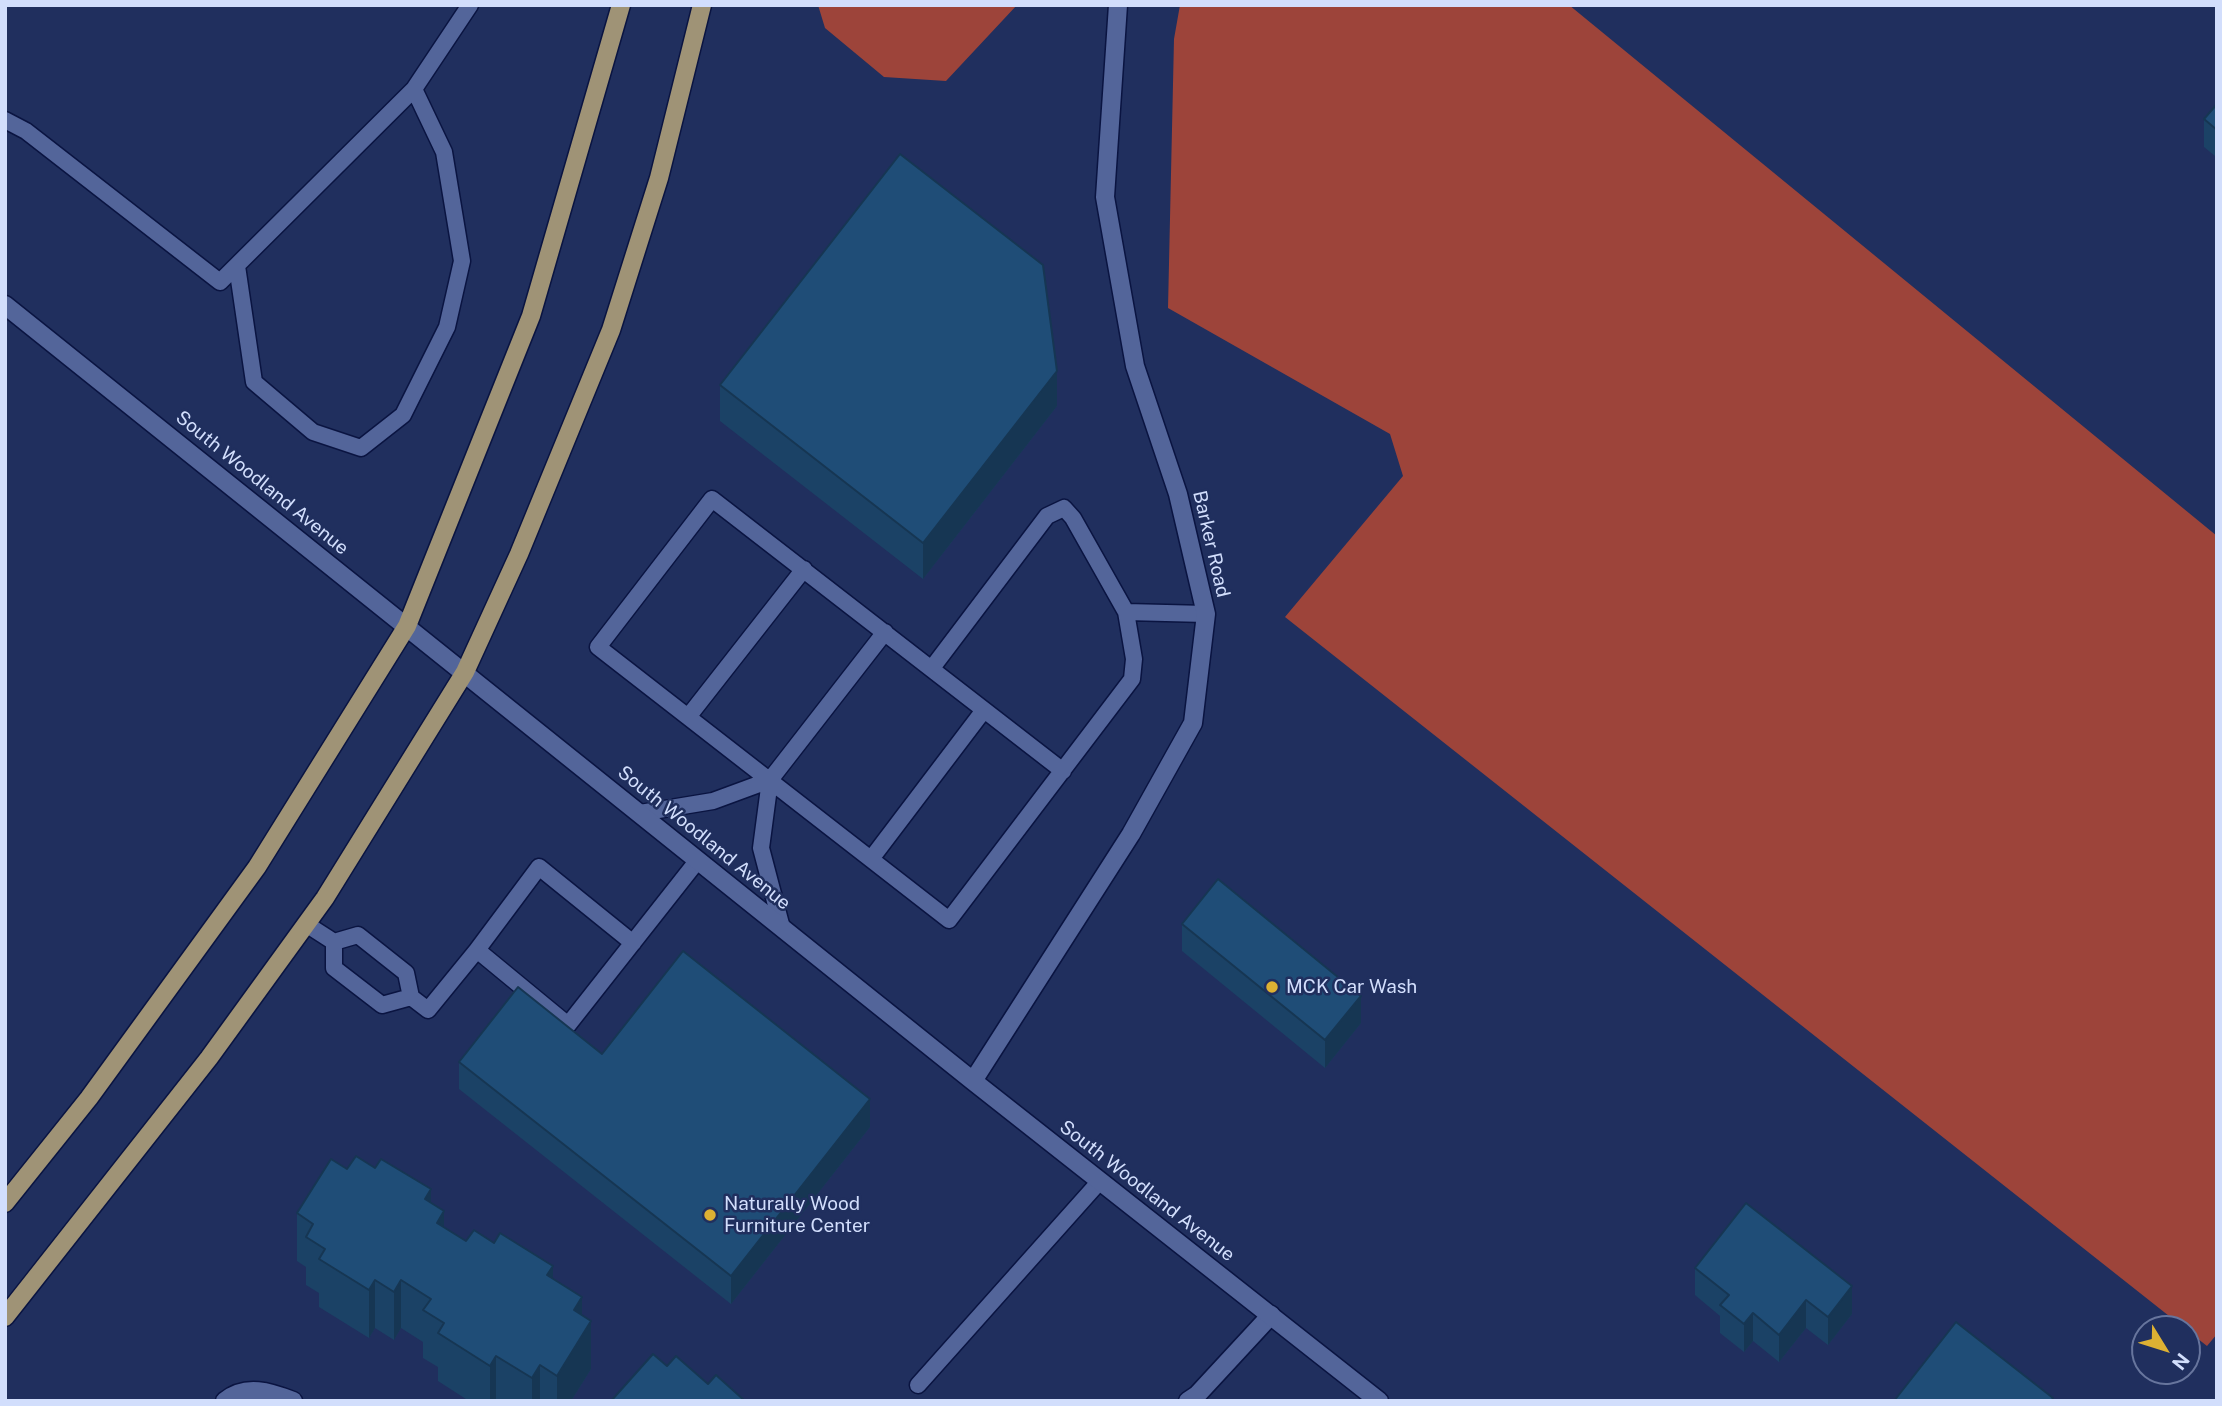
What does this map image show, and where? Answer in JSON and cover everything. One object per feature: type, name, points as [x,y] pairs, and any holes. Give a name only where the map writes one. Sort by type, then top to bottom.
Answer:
[{"type":"main road","points":[[5,1203],[89,1098],[257,867],[407,626],[531,316],[621,5]]},
{"type":"main road","points":[[5,1317],[209,1058],[306,924],[464,672],[519,554],[611,330],[659,178],[702,5]]},
{"type":"street","name":"Barker Road","points":[[972,1081],[1131,834],[1194,723],[1206,614],[1178,494],[1135,366],[1105,197],[1118,5]]},
{"type":"street","name":"South Woodland Avenue","points":[[5,305],[972,1081],[1379,1401]]},
{"type":"street","points":[[1188,1401],[1198,1395],[1271,1314]]},
{"type":"street","points":[[225,1401],[234,1394],[264,1390],[293,1401]]},
{"type":"lane","points":[[5,120],[26,131],[219,282],[414,89],[470,5]]},
{"type":"lane","points":[[237,266],[254,382],[313,432],[361,447],[403,415],[447,327],[462,261],[444,152],[414,89]]},
{"type":"lane","points":[[932,668],[1047,516],[1064,508],[1073,518],[1126,612],[1134,659],[1132,679],[1063,771],[949,920],[598,647],[712,499],[1063,771]]},
{"type":"lane","points":[[688,718],[804,569]]},
{"type":"lane","points":[[1126,612],[1206,614]]},
{"type":"lane","points":[[782,928],[761,848],[770,780],[885,632]]},
{"type":"lane","points":[[871,859],[985,710]]},
{"type":"lane","points":[[640,813],[713,801],[770,780]]},
{"type":"lane","points":[[477,950],[568,1026],[698,860]]},
{"type":"lane","points":[[306,924],[334,942],[358,935],[406,973],[411,997],[428,1010],[539,867],[633,943]]},
{"type":"lane","points":[[334,942],[334,968],[382,1005],[411,997]]},
{"type":"lane","points":[[918,1385],[1100,1181]]},
{"type":"shaded area","points":[[818,5],[1017,5],[946,81],[884,77],[825,28]]},
{"type":"shaded area","points":[[1180,5],[1569,5],[2217,536],[2217,1334],[2207,1346],[2201,1341],[2201,1315],[2168,1315],[1285,617],[1403,476],[1390,434],[1168,308],[1174,39]]},
{"type":"building","points":[[2217,104],[2217,130],[2204,119]]},
{"type":"building","points":[[900,154],[1043,265],[1057,371],[923,543],[720,385]]},
{"type":"building","points":[[1218,879],[1361,996],[1325,1040],[1182,924]]},
{"type":"building","name":"Naturally Wood Furniture Center","points":[[683,951],[870,1099],[731,1276],[459,1062],[518,987],[602,1054]]},
{"type":"building","points":[[356,1156],[375,1168],[381,1159],[431,1189],[425,1199],[444,1211],[437,1223],[466,1241],[474,1230],[494,1243],[500,1233],[553,1266],[547,1275],[582,1297],[574,1310],[591,1321],[557,1376],[540,1365],[532,1378],[496,1356],[490,1366],[438,1333],[444,1323],[423,1310],[431,1299],[401,1280],[394,1292],[375,1280],[369,1290],[319,1259],[325,1249],[306,1237],[313,1224],[297,1213],[331,1159],[347,1169]]},
{"type":"building","points":[[1746,1203],[1852,1286],[1828,1317],[1806,1300],[1779,1335],[1753,1313],[1744,1324],[1720,1305],[1729,1295],[1695,1268]]},
{"type":"building","points":[[1956,1322],[2053,1398],[2051,1401],[1894,1401]]},
{"type":"building","points":[[653,1354],[667,1366],[676,1356],[708,1384],[716,1375],[745,1401],[611,1401]]},
{"type":"place","name":"MCK Car Wash","points":[[1272,987]]},
{"type":"place","name":"Naturally Wood Furniture Center","points":[[710,1215]]}]
